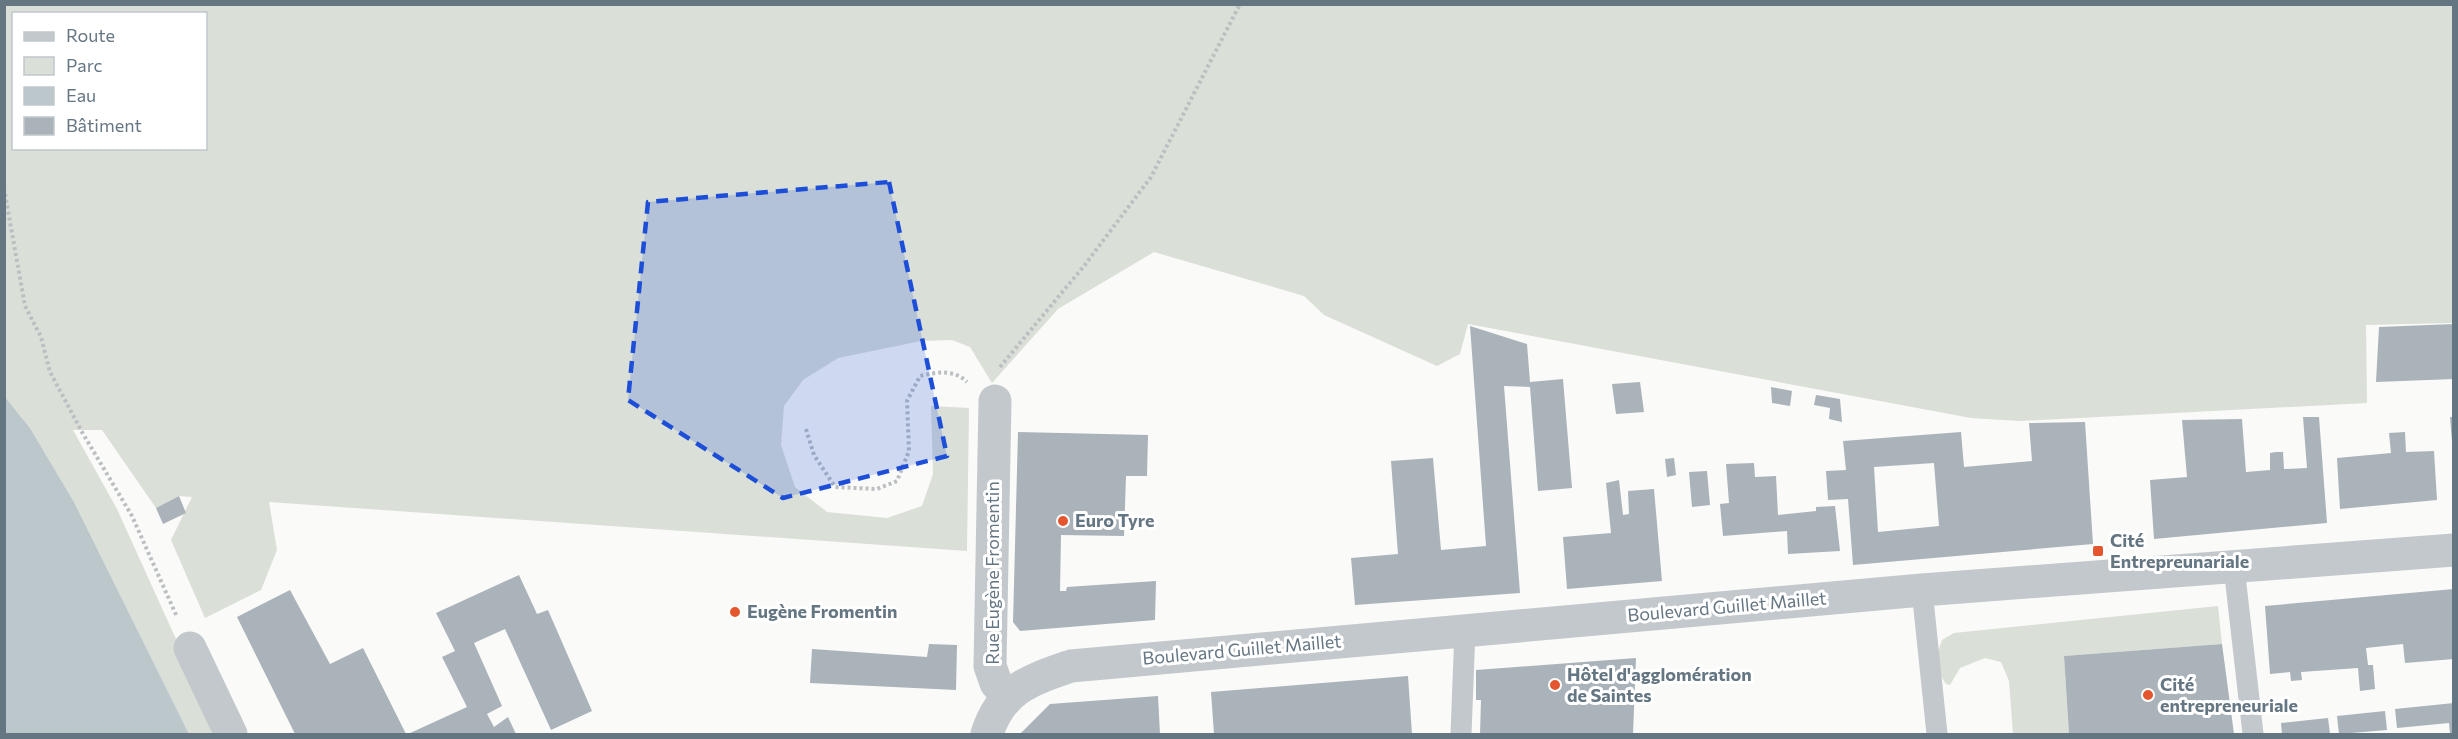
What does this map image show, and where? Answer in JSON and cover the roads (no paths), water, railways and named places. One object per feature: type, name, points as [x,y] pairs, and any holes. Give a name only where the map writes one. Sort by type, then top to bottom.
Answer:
[{"type":"street","name":"Rue Eugène Fromentin","points":[[984,395],[990,666],[996,684],[1007,696]]},
{"type":"street","name":"Boulevard Guillet Maillet","points":[[1007,696],[1034,678],[1071,666],[1922,591],[2454,550]]},
{"type":"street","points":[[190,648],[231,735]]},
{"type":"street","points":[[987,735],[992,717],[1007,696]]},
{"type":"lane","points":[[2234,567],[2253,735]]},
{"type":"lane","points":[[1922,591],[1937,735]]},
{"type":"lane","points":[[1461,735],[1465,630]]},
{"type":"water","points":[[5,397],[30,428],[74,502],[189,734],[5,734]]},
{"type":"place","name":"Euro Tyre","points":[[1063,521]]},
{"type":"place","name":"Cité Entrepreunariale","points":[[2098,551]]},
{"type":"place","name":"Eugène Fromentin","points":[[735,612]]},
{"type":"place","name":"Hôtel d'agglomération de Saintes","points":[[1555,685]]},
{"type":"place","name":"Cité entrepreneuriale","points":[[2148,695]]}]
